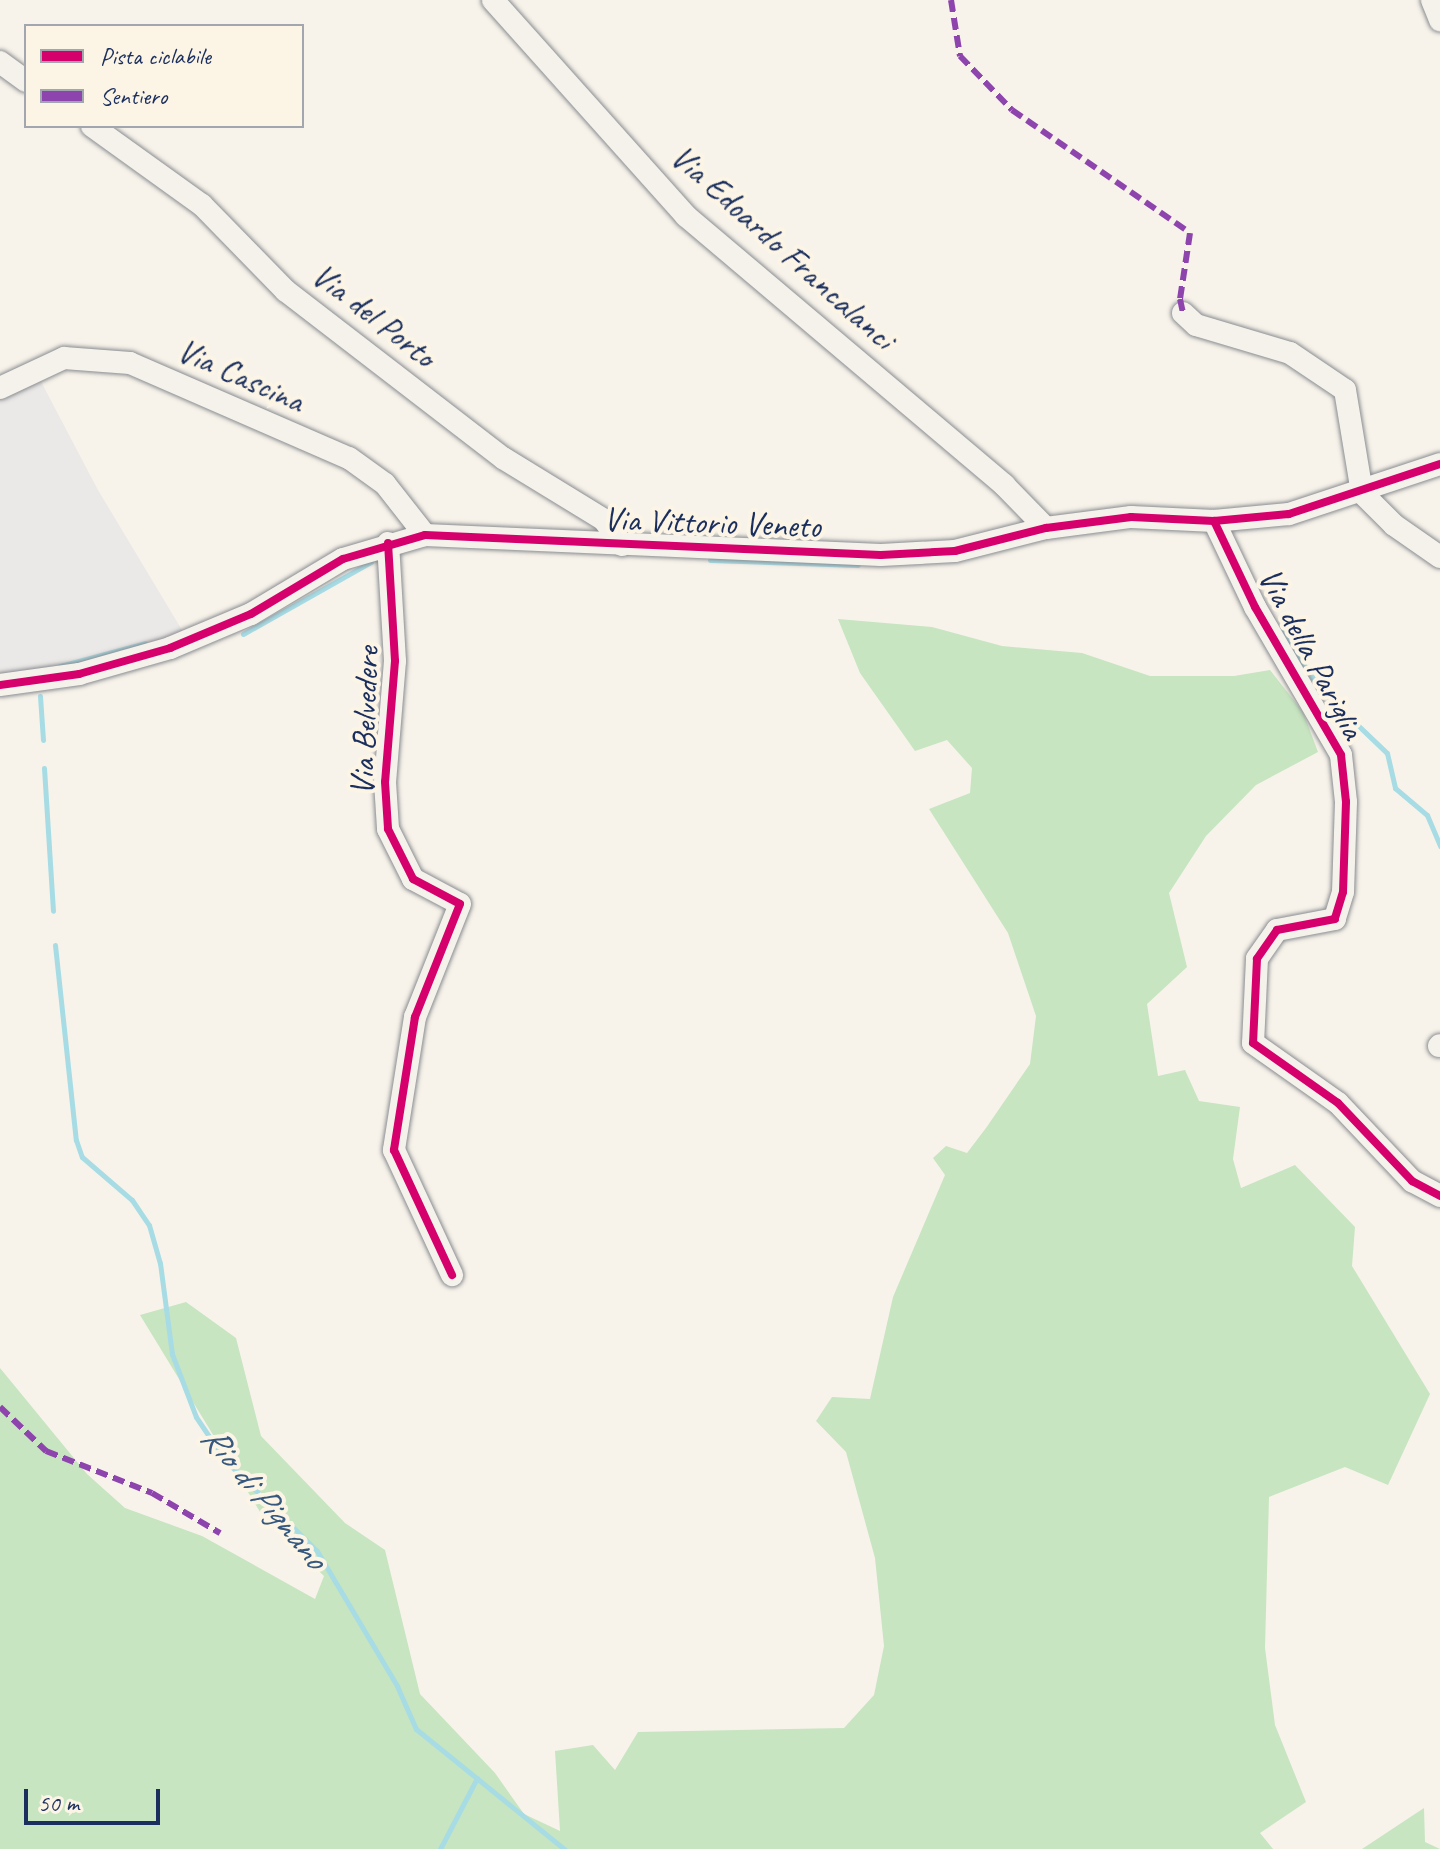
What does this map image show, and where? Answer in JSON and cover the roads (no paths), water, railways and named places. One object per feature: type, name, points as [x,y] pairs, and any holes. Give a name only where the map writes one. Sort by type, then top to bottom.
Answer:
[{"type":"street","name":"Via Edoardo Francalanci","points":[[493,0],[686,216],[993,475],[1046,528]]},
{"type":"street","points":[[1432,0],[1440,20]]},
{"type":"street","points":[[0,62],[24,80]]},
{"type":"street","name":"Via del Porto","points":[[95,128],[202,205],[286,291],[503,458],[604,520],[622,545]]},
{"type":"street","points":[[1183,313],[1196,325],[1290,353],[1345,390],[1362,493],[1394,525],[1440,557]]},
{"type":"street","name":"Via Cascina","points":[[0,388],[64,358],[130,363],[349,458],[385,484],[425,535]]},
{"type":"street","name":"Via Vittorio Veneto","points":[[0,685],[79,674],[170,648],[251,614],[343,559],[388,543],[425,535],[881,555],[955,551],[1046,528],[1131,517],[1214,521],[1289,514],[1362,493],[1440,464]]},
{"type":"street","name":"Via della Pariglia","points":[[1214,521],[1255,607],[1341,755],[1346,802],[1343,892],[1335,919],[1277,930],[1257,959],[1253,1043],[1338,1103],[1412,1181],[1440,1196]]},
{"type":"street","name":"Via Belvedere","points":[[388,543],[395,661],[385,782],[388,829],[413,879],[460,904],[415,1017],[394,1150],[452,1275]]},
{"type":"waterway","points":[[710,560],[858,565]]},
{"type":"waterway","points":[[243,634],[371,562]]},
{"type":"waterway","points":[[1281,631],[1321,690],[1387,753],[1395,788],[1427,815],[1440,846]]},
{"type":"waterway","points":[[60,666],[145,643]]},
{"type":"waterway","name":"Rio di Pignano","points":[[40,696],[43,740]]},
{"type":"waterway","name":"Rio di Pignano","points":[[44,768],[53,911]]},
{"type":"waterway","name":"Rio di Pignano","points":[[55,945],[76,1140],[82,1157],[132,1200],[149,1225],[160,1263],[172,1354],[196,1417],[225,1460],[317,1551],[397,1686],[416,1729],[564,1849]]},
{"type":"waterway","points":[[440,1849],[477,1778]]}]
